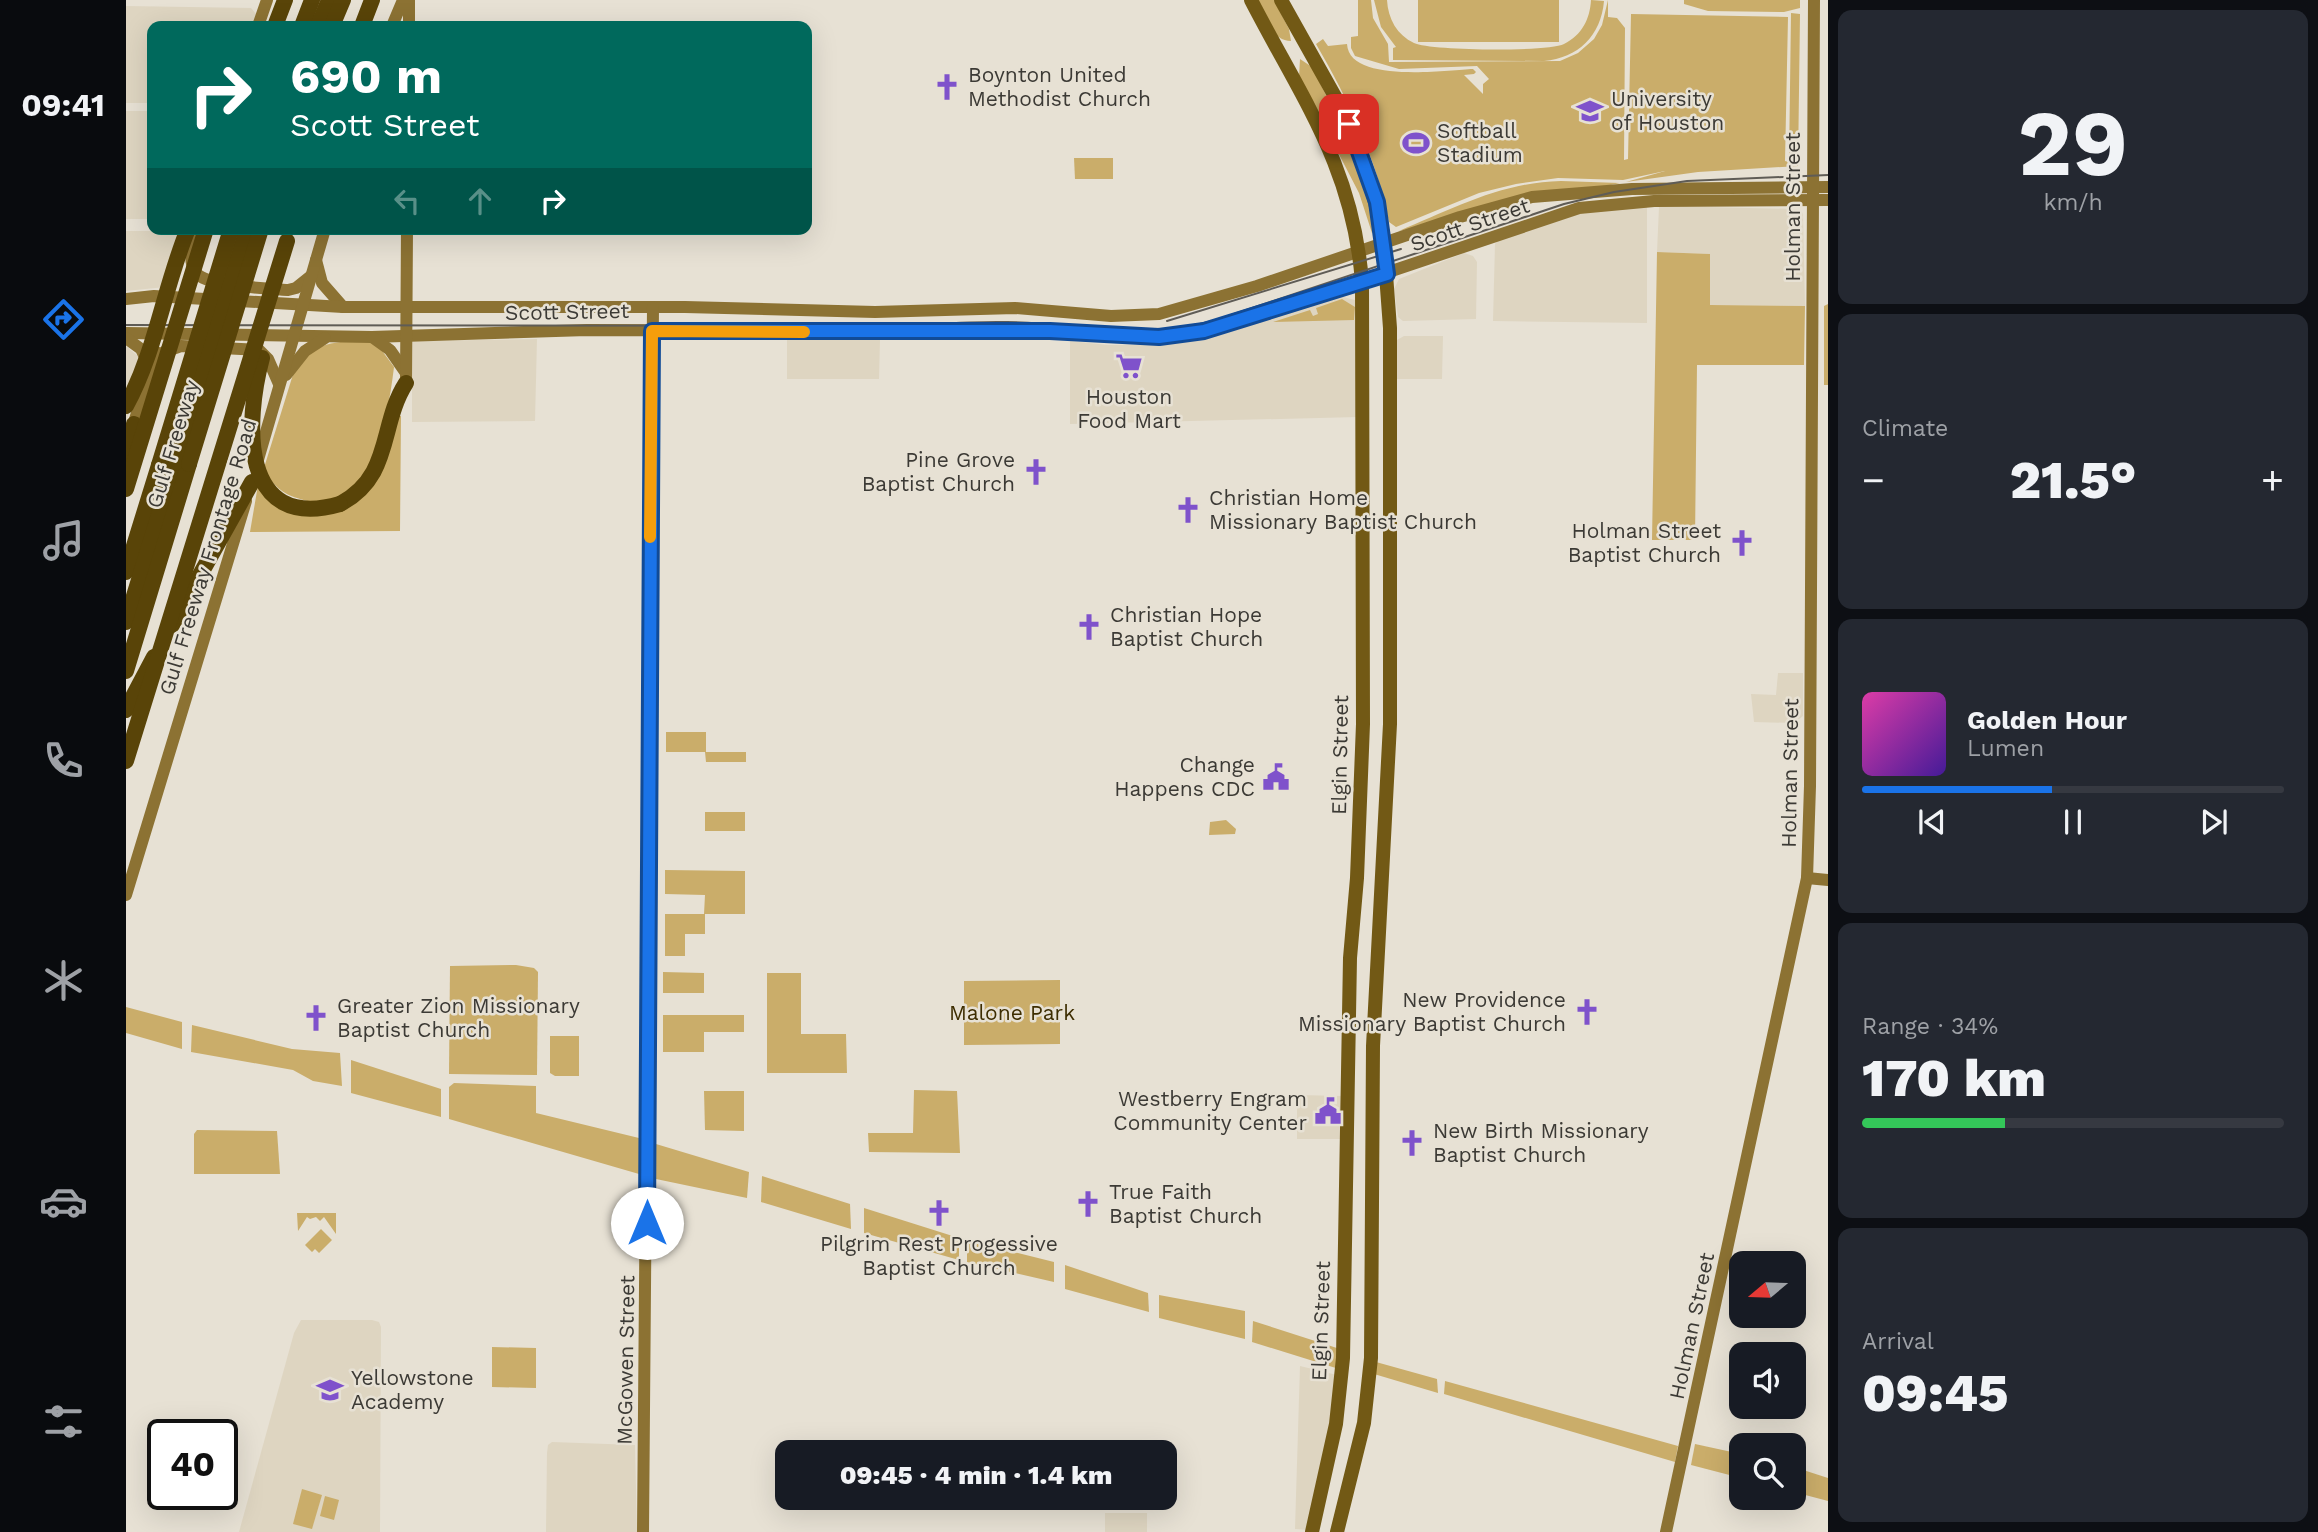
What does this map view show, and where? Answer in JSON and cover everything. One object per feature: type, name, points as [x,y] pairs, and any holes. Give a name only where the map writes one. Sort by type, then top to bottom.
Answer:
[{"type":"highway","points":[[277,21],[285,0]]},
{"type":"highway","points":[[304,21],[312,0]]},
{"type":"highway","points":[[320,21],[329,0]]},
{"type":"highway","points":[[334,21],[343,0]]},
{"type":"highway","points":[[364,21],[372,0]]},
{"type":"highway","points":[[126,406],[138,383],[175,259],[188,235]]},
{"type":"highway","points":[[126,489],[204,235]]},
{"type":"highway","name":"Gulf Freeway","points":[[126,671],[230,235]]},
{"type":"highway","name":"Gulf Freeway","points":[[126,622],[245,235]]},
{"type":"highway","name":"Gulf Freeway","points":[[126,572],[174,464],[259,235]]},
{"type":"highway","points":[[289,235],[253,389],[250,447],[263,482],[288,503],[311,509],[340,504],[360,490],[372,477],[389,436],[396,398],[406,378]]},
{"type":"highway","points":[[126,761],[289,235]]},
{"type":"highway","points":[[126,468],[134,424]]},
{"type":"highway","points":[[126,710],[252,482]]},
{"type":"main road","points":[[260,21],[267,0]]},
{"type":"main road","points":[[394,21],[403,0]]},
{"type":"main road","points":[[409,0],[409,21]]},
{"type":"main road","name":"Elgin Street","points":[[1251,0],[1325,137],[1352,207],[1362,282],[1362,794],[1349,983],[1343,1358],[1336,1422],[1312,1532]]},
{"type":"main road","points":[[1280,0],[1311,51],[1355,139],[1377,202],[1384,243],[1390,328],[1388,792],[1373,1046],[1371,1358],[1364,1423],[1337,1532]]},
{"type":"main road","name":"Holman Street","points":[[1666,1532],[1807,878],[1810,786],[1814,0]]},
{"type":"main road","name":"Scott Street","points":[[126,333],[372,337],[652,331],[1050,331],[1159,337],[1204,331],[1387,274],[1579,208],[1654,201],[1812,194],[1828,187]]},
{"type":"main road","name":"Scott Street","points":[[126,299],[172,296],[343,307],[407,308],[653,307],[875,312],[1015,308],[1111,316],[1160,314],[1257,286],[1532,197],[1632,189],[1812,194],[1828,200]]},
{"type":"main road","points":[[126,449],[189,235]]},
{"type":"main road","points":[[191,235],[192,265],[197,274],[211,281],[288,290],[296,288],[311,276]]},
{"type":"main road","name":"Gulf Freeway Frontage Road","points":[[126,895],[252,482],[323,235]]},
{"type":"main road","points":[[406,378],[407,235]]},
{"type":"main road","points":[[316,259],[322,283],[343,307]]},
{"type":"main road","name":"McGowen Street","points":[[643,1532],[653,307]]},
{"type":"main road","points":[[279,384],[299,356],[328,336]]},
{"type":"main road","points":[[372,337],[390,351],[406,378]]},
{"type":"main road","points":[[126,338],[141,349],[151,370]]},
{"type":"main road","points":[[151,370],[166,350],[181,346],[259,350],[268,359],[279,384]]},
{"type":"main road","points":[[1807,878],[1828,880]]},
{"type":"main road","points":[[1325,1476],[1351,1483]]},
{"type":"shaded area","points":[[126,6],[251,8],[256,14],[254,21],[147,21],[147,103],[126,103]]},
{"type":"shaded area","points":[[126,111],[147,111],[147,219],[126,219]]},
{"type":"shaded area","points":[[1647,207],[1647,323],[1493,321],[1495,244],[1498,240],[1581,212]]},
{"type":"shaded area","points":[[1659,207],[1796,209],[1803,213],[1805,306],[1710,305],[1710,254],[1657,252]]},
{"type":"shaded area","points":[[126,231],[147,231],[147,235],[178,235],[165,287],[126,291]]},
{"type":"shaded area","points":[[1464,253],[1473,256],[1477,262],[1476,319],[1403,321],[1398,317],[1394,289],[1399,279]]},
{"type":"shaded area","points":[[1339,296],[1355,300],[1358,417],[1070,424],[1070,341],[1108,345],[1164,345],[1220,335]]},
{"type":"shaded area","points":[[1404,336],[1443,336],[1442,379],[1394,379],[1397,340]]},
{"type":"shaded area","points":[[537,339],[535,421],[412,422],[412,341]]},
{"type":"shaded area","points":[[787,339],[880,340],[879,379],[787,379]]},
{"type":"shaded area","points":[[126,346],[140,358],[126,426]]},
{"type":"shaded area","points":[[1778,673],[1803,673],[1803,716],[1794,723],[1754,722],[1751,694],[1776,695]]},
{"type":"shaded area","points":[[1297,1095],[1342,1096],[1342,1139],[1297,1139]]},
{"type":"shaded area","name":"Yellowstone Academy","points":[[301,1320],[372,1320],[379,1322],[381,1327],[380,1532],[239,1532],[294,1333]]},
{"type":"shaded area","points":[[1300,1366],[1337,1375],[1333,1419],[1309,1530],[1295,1529]]},
{"type":"shaded area","points":[[552,1442],[635,1445],[637,1532],[546,1532],[547,1453],[548,1445]]},
{"type":"shaded area","points":[[1105,1513],[1147,1513],[1147,1532],[1105,1532]]},
{"type":"green space","points":[[1254,0],[1274,0],[1289,29],[1291,41],[1278,37],[1273,32]]},
{"type":"green space","name":"University of Houston","points":[[1358,0],[1371,0],[1373,18],[1388,44],[1389,62],[1560,61],[1578,53],[1594,39],[1602,25],[1608,0],[1608,17],[1617,18],[1625,28],[1624,160],[1628,159],[1631,14],[1788,17],[1785,161],[1789,162],[1791,13],[1800,14],[1798,166],[1698,172],[1626,182],[1665,171],[1623,180],[1558,178],[1516,184],[1479,193],[1396,227],[1389,222],[1377,175],[1360,130],[1316,44],[1323,39],[1328,46],[1347,44],[1352,57],[1364,65],[1381,70],[1422,72],[1473,69],[1476,72],[1474,74],[1464,75],[1483,94],[1483,84],[1489,79],[1477,66],[1399,69],[1355,56],[1351,48],[1351,37],[1358,36]]},
{"type":"green space","points":[[1374,0],[1387,0],[1394,26],[1414,43],[1442,48],[1489,50],[1554,47],[1564,44],[1584,26],[1591,0],[1604,1],[1598,25],[1586,43],[1567,55],[1544,61],[1393,60],[1393,48],[1396,47],[1381,27]]},
{"type":"green space","points":[[1418,0],[1559,0],[1559,42],[1418,42]]},
{"type":"green space","points":[[1684,0],[1800,0],[1800,8],[1784,12],[1708,11],[1684,4]]},
{"type":"green space","points":[[1300,59],[1312,67],[1357,157],[1376,231],[1372,233],[1359,193],[1299,77]]},
{"type":"green space","points":[[1074,158],[1113,158],[1113,179],[1075,179]]},
{"type":"green space","points":[[1561,181],[1620,183],[1399,231],[1498,191]]},
{"type":"green space","points":[[1657,252],[1710,254],[1710,305],[1805,306],[1804,365],[1697,365],[1695,540],[1652,540]]},
{"type":"green space","points":[[1342,299],[1355,307],[1354,320],[1273,322],[1310,310],[1313,316],[1318,314],[1316,308]]},
{"type":"green space","points":[[1828,304],[1828,385],[1824,385],[1824,306]]},
{"type":"green space","points":[[366,341],[377,344],[394,367],[382,432],[363,478],[349,494],[332,503],[311,502],[288,495],[263,471],[295,368],[302,359],[318,348],[336,343]]},
{"type":"green space","points":[[397,416],[401,416],[400,531],[250,532],[258,485],[299,512],[320,515],[347,508]]},
{"type":"green space","points":[[666,732],[706,732],[706,752],[746,752],[746,762],[706,762],[705,752],[666,752]]},
{"type":"green space","points":[[705,812],[745,812],[745,831],[705,831]]},
{"type":"green space","points":[[1226,820],[1236,829],[1235,834],[1209,835],[1210,822]]},
{"type":"green space","points":[[665,870],[745,871],[745,914],[705,914],[705,934],[685,934],[685,956],[665,956],[665,914],[704,914],[705,895],[665,894]]},
{"type":"green space","points":[[516,965],[534,968],[538,972],[537,1075],[449,1074],[450,966]]},
{"type":"green space","points":[[663,972],[704,973],[704,993],[663,993]]},
{"type":"green space","points":[[767,973],[801,973],[801,1034],[846,1034],[847,1073],[767,1073]]},
{"type":"green space","name":"Malone Park","points":[[1060,980],[1060,1044],[964,1045],[964,981]]},
{"type":"green space","points":[[126,1007],[182,1022],[182,1049],[126,1033]]},
{"type":"green space","points":[[663,1015],[744,1015],[744,1032],[704,1032],[704,1052],[663,1052]]},
{"type":"green space","points":[[192,1025],[292,1049],[340,1053],[342,1086],[313,1081],[293,1070],[191,1052]]},
{"type":"green space","points":[[550,1036],[579,1036],[579,1076],[555,1076],[550,1073]]},
{"type":"green space","points":[[351,1060],[441,1089],[441,1117],[351,1093]]},
{"type":"green space","points":[[454,1083],[536,1086],[536,1113],[639,1138],[639,1174],[449,1119],[449,1087]]},
{"type":"green space","points":[[914,1090],[957,1091],[960,1153],[869,1152],[868,1133],[913,1133]]},
{"type":"green space","points":[[704,1091],[744,1091],[744,1131],[705,1130]]},
{"type":"green space","points":[[197,1130],[277,1131],[280,1174],[194,1174],[194,1134]]},
{"type":"green space","points":[[656,1144],[749,1172],[747,1198],[656,1179]]},
{"type":"green space","points":[[762,1176],[850,1204],[851,1229],[761,1202]]},
{"type":"green space","points":[[864,1208],[959,1238],[959,1260],[864,1233]]},
{"type":"green space","points":[[297,1213],[336,1213],[336,1234],[324,1217],[320,1221],[316,1217],[307,1217],[298,1231]]},
{"type":"green space","points":[[321,1229],[332,1240],[319,1253],[315,1249],[312,1252],[305,1245]]},
{"type":"green space","points":[[967,1240],[1054,1262],[1054,1282],[967,1262]]},
{"type":"green space","points":[[1065,1265],[1148,1293],[1149,1312],[1065,1289]]},
{"type":"green space","points":[[1159,1295],[1245,1311],[1245,1339],[1159,1318]]},
{"type":"green space","points":[[1253,1321],[1340,1349],[1339,1369],[1252,1342]]},
{"type":"green space","points":[[492,1347],[536,1348],[536,1388],[492,1387]]},
{"type":"green space","points":[[1376,1362],[1437,1379],[1438,1393],[1374,1374]]},
{"type":"green space","points":[[1445,1381],[1678,1446],[1675,1462],[1444,1394]]},
{"type":"green space","points":[[1695,1444],[1729,1451],[1729,1475],[1691,1465]]},
{"type":"green space","points":[[1806,1471],[1828,1478],[1828,1501],[1806,1495]]},
{"type":"green space","points":[[302,1489],[322,1495],[312,1529],[293,1524]]},
{"type":"green space","points":[[325,1496],[339,1500],[334,1520],[320,1516]]},
{"type":"tram line","points":[[126,325],[888,326],[992,322],[1163,329],[1216,320],[1564,204],[1614,192],[1687,181],[1828,175]]},
{"type":"tram line","points":[[1167,321],[1401,249]]},
{"type":"slow traffic","points":[[650,537],[652,331],[804,332]]},
{"type":"place","name":"Boynton United Methodist Church","points":[[947,87]]},
{"type":"place","name":"University of Houston","points":[[1590,111]]},
{"type":"place","name":"Softball Stadium","points":[[1416,143]]},
{"type":"place","name":"Houston Food Mart","points":[[1129,366]]},
{"type":"place","name":"Pine Grove Baptist Church","points":[[1036,472]]},
{"type":"place","name":"Christian Home Missionary Baptist Church","points":[[1188,510]]},
{"type":"place","name":"Holman Street Baptist Church","points":[[1742,543]]},
{"type":"place","name":"Christian Hope Baptist Church","points":[[1089,627]]},
{"type":"place","name":"Change Happens CDC","points":[[1276,777]]},
{"type":"place","name":"New Providence Missionary Baptist Church","points":[[1587,1012]]},
{"type":"place","name":"Greater Zion Missionary Baptist Church","points":[[316,1018]]},
{"type":"place","name":"Westberry Engram Community Center","points":[[1328,1111]]},
{"type":"place","name":"New Birth Missionary Baptist Church","points":[[1412,1143]]},
{"type":"place","name":"True Faith Baptist Church","points":[[1088,1204]]},
{"type":"place","name":"Pilgrim Rest Progessive Baptist Church","points":[[939,1213]]},
{"type":"place","name":"Yellowstone Academy","points":[[330,1390]]},
{"type":"route","points":[[647,1223],[652,331],[1050,331],[1159,337],[1204,331],[1249,318],[1387,274],[1377,202],[1349,124]]}]
